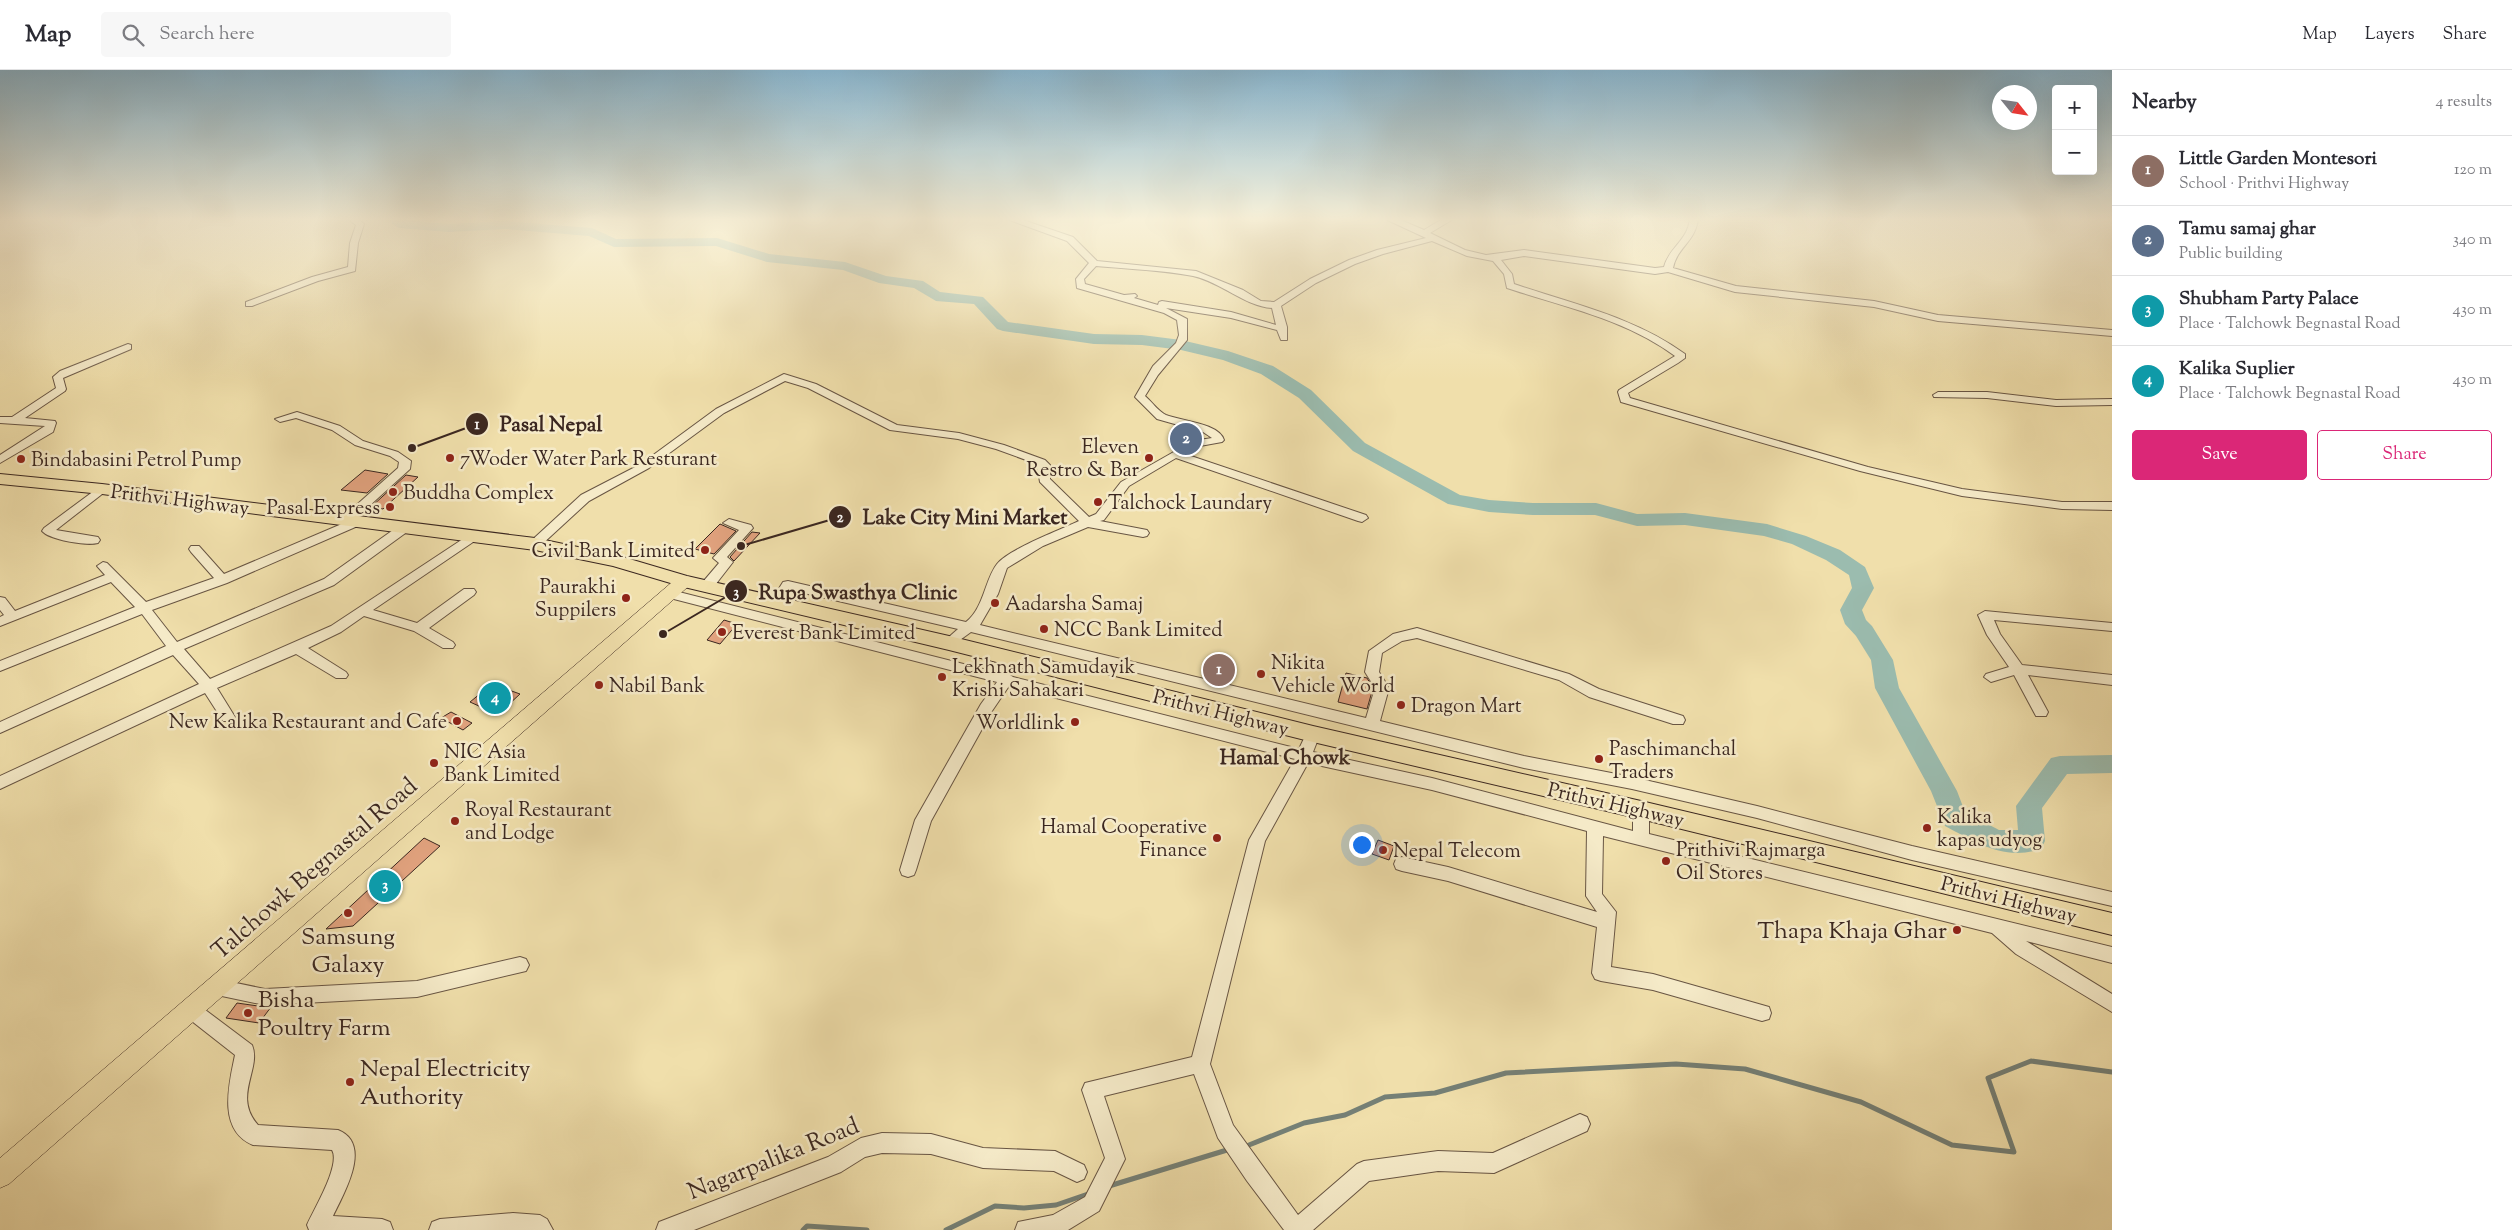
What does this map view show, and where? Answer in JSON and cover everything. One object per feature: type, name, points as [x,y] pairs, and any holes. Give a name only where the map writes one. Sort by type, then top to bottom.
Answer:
[{"type":"highway","name":"Prithvi Highway","points":[[0,479],[102,489],[351,521],[407,526],[535,544],[616,562],[677,587],[707,586],[949,643],[1313,734],[1641,810],[2112,924]]},
{"type":"main road","name":"Talchowk Begnastal Road","points":[[0,1175],[677,587]]},
{"type":"street","points":[[249,304],[315,279],[340,272]]},
{"type":"street","points":[[949,643],[975,622],[991,594],[1002,566],[1039,543],[1100,518],[1125,484],[1175,454],[1197,443],[1218,440],[1217,436],[1207,430],[1161,417],[1140,397],[1145,384],[1166,358],[1179,346],[1182,319],[1167,311],[1080,286],[1080,279],[1086,272]]},
{"type":"street","points":[[1179,272],[1196,274],[1240,292],[1259,304],[1276,305],[1307,283],[1330,272]]},
{"type":"street","points":[[1506,272],[1510,286],[1638,331],[1670,346],[1681,356],[1644,376],[1623,392],[1625,400],[1718,425],[1854,468],[1930,486],[2054,505],[2112,506]]},
{"type":"street","points":[[1681,272],[1735,289],[1874,304],[1938,318],[2112,333]]},
{"type":"street","points":[[1124,298],[1130,296],[1168,306],[1238,316],[1258,321],[1274,329],[1282,327]]},
{"type":"street","points":[[1276,305],[1284,338]]},
{"type":"street","points":[[15,420],[61,389],[58,377],[72,369],[128,347]]},
{"type":"street","points":[[535,544],[585,498],[645,466],[652,459],[720,411],[784,377],[812,386],[894,428],[959,436],[1000,447],[1041,462],[1044,465],[1044,480],[1088,523],[1143,533]]},
{"type":"street","points":[[1938,395],[1987,395],[2056,403],[2112,402]]},
{"type":"street","points":[[0,666],[144,608],[222,580],[351,521],[404,469],[405,461],[394,454],[359,443],[336,428],[297,415],[280,419]]},
{"type":"street","points":[[0,420],[51,423],[51,426],[0,460]]},
{"type":"street","points":[[1175,454],[1362,518]]},
{"type":"street","points":[[94,540],[56,535],[48,531],[102,489]]},
{"type":"street","points":[[707,586],[727,562],[719,558],[747,528],[730,523]]},
{"type":"street","points":[[0,728],[175,648],[329,582],[407,526]]},
{"type":"street","points":[[0,783],[208,686],[336,629],[475,535]]},
{"type":"street","points":[[194,549],[222,580]]},
{"type":"street","points":[[103,566],[144,608],[208,686],[228,717]]},
{"type":"street","points":[[0,601],[6,620],[112,577]]},
{"type":"street","points":[[777,603],[788,585],[1524,762],[1632,783],[1757,812],[1912,853],[2112,899]]},
{"type":"street","points":[[677,587],[746,611],[947,665],[1007,678],[1304,756],[1432,784],[1595,827],[1994,924],[2112,955]]},
{"type":"street","points":[[419,628],[469,592]]},
{"type":"street","points":[[362,611],[419,628],[448,644]]},
{"type":"street","points":[[2041,712],[2018,668],[1994,634],[1985,615],[2112,627]]},
{"type":"street","points":[[1372,724],[1382,688],[1372,672],[1376,651],[1398,637],[1418,633],[1564,677],[1594,693],[1678,720]]},
{"type":"street","points":[[296,648],[341,675]]},
{"type":"street","points":[[1991,677],[2018,668],[2112,680]]},
{"type":"street","points":[[908,870],[923,820],[986,708],[1007,678]]},
{"type":"street","points":[[1313,734],[1304,756],[1258,840],[1200,1064],[1225,1131],[1254,1174],[1297,1230],[1364,1171],[1438,1161],[1494,1163],[1580,1124]]},
{"type":"street","points":[[1641,810],[1641,838]]},
{"type":"street","points":[[1595,827],[1594,896],[1607,912],[1601,973],[1653,982],[1762,1013]]},
{"type":"street","points":[[1402,864],[1448,874],[1605,922]]},
{"type":"street","points":[[1994,924],[2022,948],[2112,1004]]},
{"type":"street","points":[[217,986],[265,997],[417,989],[520,965]]},
{"type":"street","points":[[190,1009],[245,1051],[237,1090],[240,1120],[253,1135],[338,1140],[345,1152],[340,1176],[316,1228],[382,1230]]},
{"type":"street","points":[[1026,1230],[1056,1225],[1092,1204],[1115,1159],[1092,1090],[1200,1064]]},
{"type":"street","name":"Nagarpalika Road","points":[[667,1230],[834,1165],[860,1148],[882,1143],[931,1144],[984,1158],[1055,1161],[1077,1172]]},
{"type":"street","points":[[440,1230],[513,1224],[540,1226],[542,1230]]},
{"type":"building","points":[[365,470],[388,474],[367,493],[341,490]]},
{"type":"building","name":"Buddha Complex","points":[[406,475],[418,477],[383,509],[371,507]]},
{"type":"building","points":[[720,524],[736,531],[714,554],[695,549]]},
{"type":"building","points":[[752,532],[760,533],[734,561],[730,557]]},
{"type":"building","name":"Everest Bank Limited","points":[[724,620],[737,624],[720,644],[707,640]]},
{"type":"building","points":[[1346,673],[1367,678],[1373,688],[1367,709],[1338,702]]},
{"type":"building","points":[[492,684],[520,694],[506,707],[498,704],[490,711],[470,702]]},
{"type":"building","name":"New Kalika Restaurant and Cafe","points":[[451,712],[472,723],[463,730],[441,718]]},
{"type":"building","points":[[424,838],[440,846],[353,926],[326,929]]},
{"type":"building","name":"Nepal Telecom","points":[[1378,840],[1394,846],[1389,860],[1372,854]]},
{"type":"building","name":"Bisha Poultry Farm","points":[[237,1003],[271,1007],[259,1023],[226,1018]]},
{"type":"waterway","points":[[862,272],[884,280],[918,284],[936,296],[978,300],[1003,326],[1094,339],[1142,340],[1181,345],[1228,356],[1267,370],[1305,394],[1359,447],[1455,500],[1489,506],[1533,509],[1596,509],[1637,520],[1685,519],[1767,530],[1799,540],[1833,555],[1858,572],[1863,588],[1851,610],[1856,624],[1864,631],[1882,660],[1887,688],[1944,791],[1954,819],[1996,841],[2032,841],[2029,806],[2060,765],[2112,764]]},
{"type":"waterway","points":[[1249,1145],[1304,1123],[1345,1115],[1385,1097],[1435,1093],[1506,1073],[1676,1064],[1745,1069],[1861,1102],[1952,1145],[2014,1152],[1988,1078],[2031,1061],[2112,1072]]},
{"type":"waterway","points":[[1109,1186],[1227,1150]]},
{"type":"waterway","points":[[946,1230],[995,1206],[1024,1208],[1056,1205],[1088,1194]]},
{"type":"waterway","points":[[803,1230],[807,1226],[867,1230]]},
{"type":"place","name":"Tamu samaj ghar","points":[[1186,439]]},
{"type":"place","name":"Pasal Nepal","points":[[412,448]]},
{"type":"place","name":"7Woder Water Park Resturant","points":[[450,458]]},
{"type":"place","name":"Eleven Restro & Bar","points":[[1149,458]]},
{"type":"place","name":"Bindabasini Petrol Pump","points":[[21,459]]},
{"type":"place","name":"Buddha Complex","points":[[393,492]]},
{"type":"place","name":"Talchock Laundary","points":[[1098,502]]},
{"type":"place","name":"Pasal Express","points":[[390,507]]},
{"type":"place","name":"Lake City Mini Market","points":[[741,546]]},
{"type":"place","name":"Civil Bank Limited","points":[[705,550]]},
{"type":"place","name":"Paurakhi Suppilers","points":[[626,598]]},
{"type":"place","name":"Aadarsha Samaj","points":[[995,603]]},
{"type":"place","name":"NCC Bank Limited","points":[[1044,629]]},
{"type":"place","name":"Everest Bank Limited","points":[[722,632]]},
{"type":"place","name":"Rupa Swasthya Clinic","points":[[663,634]]},
{"type":"place","name":"Little Garden Montesori","points":[[1219,670]]},
{"type":"place","name":"Nikita Vehicle World","points":[[1261,674]]},
{"type":"place","name":"Lekhnath Samudayik Krishi Sahakari","points":[[942,677]]},
{"type":"place","name":"Nabil Bank","points":[[599,685]]},
{"type":"place","name":"Kalika Suplier","points":[[495,698]]},
{"type":"place","name":"Dragon Mart","points":[[1401,705]]},
{"type":"place","name":"New Kalika Restaurant and Cafe","points":[[457,721]]},
{"type":"place","name":"Worldlink","points":[[1075,722]]},
{"type":"place","name":"Paschimanchal Traders","points":[[1599,759]]},
{"type":"place","name":"NIC Asia Bank Limited","points":[[434,763]]},
{"type":"place","name":"Royal Restaurant and Lodge","points":[[455,821]]},
{"type":"place","name":"Kalika kapas udyog","points":[[1927,828]]},
{"type":"place","name":"Hamal Cooperative Finance","points":[[1217,838]]},
{"type":"place","name":"Nepal Telecom","points":[[1383,850]]},
{"type":"place","name":"Prithivi Rajmarga Oil Stores","points":[[1666,861]]},
{"type":"place","name":"Shubham Party Palace","points":[[385,886]]},
{"type":"place","name":"Samsung Galaxy","points":[[348,913]]},
{"type":"place","name":"Thapa Khaja Ghar","points":[[1957,930]]},
{"type":"place","name":"Bisha Poultry Farm","points":[[248,1013]]},
{"type":"place","name":"Nepal Electricity Authority","points":[[350,1082]]},
{"type":"district","name":"Hamal Chowk","points":[[1285,757]]}]
